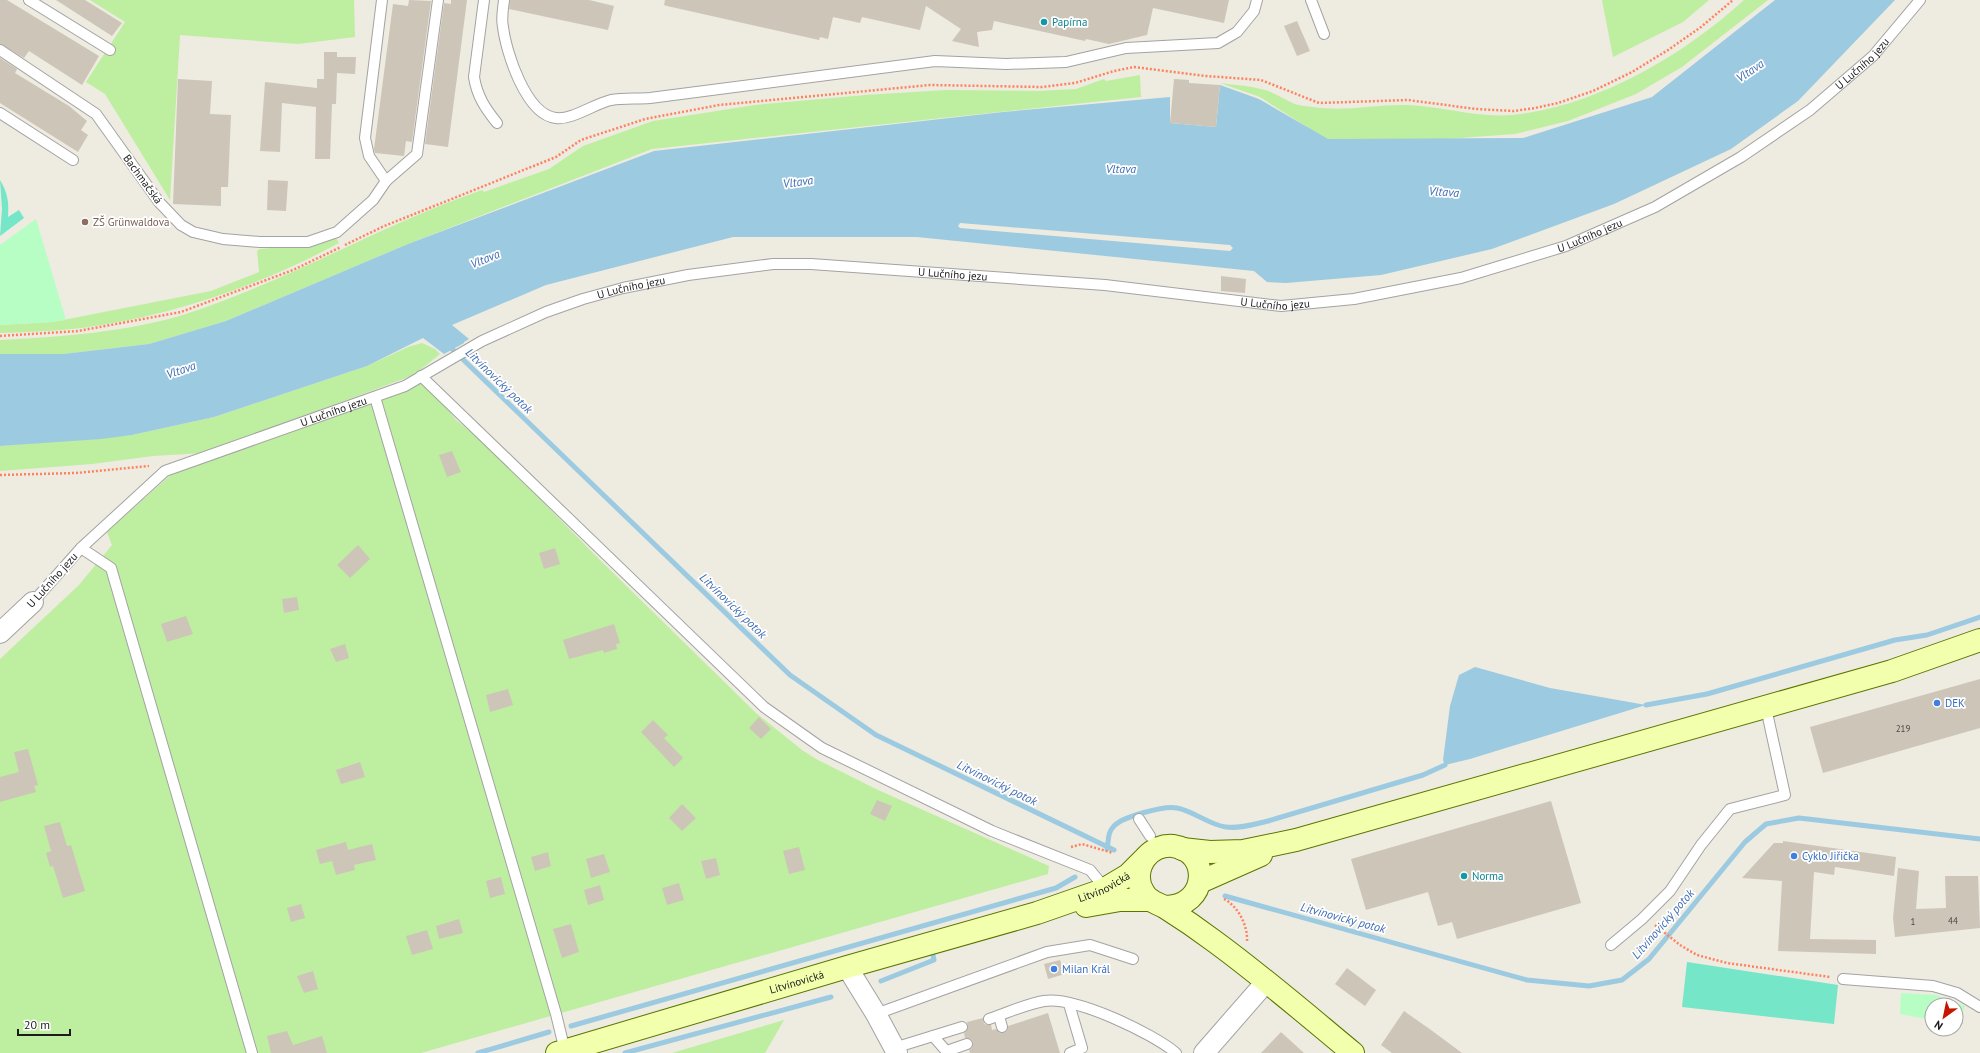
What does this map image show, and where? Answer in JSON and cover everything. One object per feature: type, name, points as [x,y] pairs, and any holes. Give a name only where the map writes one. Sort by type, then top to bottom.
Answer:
[{"type":"main road","points":[[1353,1053],[1214,941],[1157,904],[1140,886],[1138,877],[1143,860],[1149,854],[1164,846],[1210,852],[1237,851],[1296,840],[1488,784],[1766,708],[1892,671],[1980,640]]},
{"type":"main road","points":[[1037,913],[1099,881],[1117,869],[1138,845],[1144,827],[1227,840],[1296,840]]},
{"type":"main road","points":[[1157,904],[1181,905],[1188,902],[1199,886],[1296,840]]},
{"type":"main road","points":[[1182,848],[1196,862],[1200,874],[1197,903],[1199,912],[1214,941]]},
{"type":"main road","name":"Litvínovická","points":[[561,1052],[847,967],[1037,913],[1103,890],[1128,875],[1143,860]]},
{"type":"main road","name":"Litvínovická","points":[[1037,913],[1120,900],[1157,904]]},
{"type":"street","name":"U Lučního jezu","points":[[0,633],[33,602]]},
{"type":"street","points":[[847,967],[896,1050]]},
{"type":"street","points":[[1204,1053],[1266,982]]},
{"type":"lane","points":[[29,0],[110,50]]},
{"type":"lane","points":[[382,0],[365,138],[369,156],[386,181]]},
{"type":"lane","name":"Bachmačská","points":[[0,50],[96,114],[159,202],[181,225],[193,232],[223,239],[260,242],[308,242],[337,232],[373,200],[386,181],[417,154],[438,0]]},
{"type":"lane","points":[[484,0],[474,77],[476,90],[483,106],[497,123]]},
{"type":"lane","points":[[504,0],[502,26],[512,63],[524,89],[536,106],[544,114],[555,118],[565,118],[610,100],[650,98],[935,61],[1006,64],[1066,62],[1126,48],[1218,43],[1236,32],[1254,11],[1257,0]]},
{"type":"lane","points":[[1311,0],[1324,34]]},
{"type":"lane","name":"U Lučního jezu","points":[[33,602],[81,548],[165,471],[405,386],[482,341],[546,312],[622,288],[688,274],[772,264],[811,264],[1105,285],[1281,306],[1354,299],[1461,278],[1566,246],[1648,210],[1741,157],[1810,110],[1873,56],[1920,0]]},
{"type":"lane","points":[[0,113],[73,160]]},
{"type":"lane","points":[[421,376],[764,707],[822,748],[992,831],[1090,870],[1099,881]]},
{"type":"lane","points":[[374,397],[556,1014],[561,1052]]},
{"type":"lane","points":[[81,548],[111,568],[252,1053]]},
{"type":"lane","points":[[1611,945],[1642,919],[1670,892],[1701,846],[1730,809],[1785,795],[1766,708]]},
{"type":"lane","points":[[876,1014],[1047,952],[1090,945],[1133,959]]},
{"type":"lane","points":[[1843,979],[1933,986],[1957,993],[1980,1007]]},
{"type":"lane","points":[[1002,1028],[994,1017],[1045,1001],[1079,1005],[1130,1026],[1163,1042],[1176,1053]]},
{"type":"lane","points":[[1069,1004],[1082,1048],[1070,1053]]},
{"type":"lane","points":[[896,1050],[962,1027]]},
{"type":"lane","points":[[934,1036],[947,1052],[967,1044]]},
{"type":"path","points":[[0,336],[78,331],[180,312],[293,270],[382,226],[537,166],[556,157],[580,140],[645,119],[719,105],[891,88],[930,86],[1055,85],[1075,83],[1114,71],[1134,67],[1206,76],[1261,80],[1319,103],[1330,104],[1408,100],[1476,109],[1514,111],[1558,103],[1593,91],[1632,72],[1668,50],[1701,27],[1733,0]]},
{"type":"path","points":[[0,474],[76,473],[153,466]]},
{"type":"path","points":[[1056,856],[1068,848],[1082,844],[1113,852]]},
{"type":"path","points":[[1224,899],[1234,905],[1248,931],[1245,965]]},
{"type":"path","points":[[1662,931],[1697,954],[1727,964],[1843,979]]},
{"type":"green space","points":[[90,0],[354,0],[355,37],[298,44],[180,35],[170,200],[105,94],[86,82],[125,22]]},
{"type":"green space","points":[[1602,0],[1709,0],[1683,22],[1613,57]]},
{"type":"green space","points":[[1744,0],[1768,0],[1682,67],[1636,94],[1568,121],[1515,134],[1390,143],[1329,141],[1260,97],[1220,83],[1265,90],[1302,106],[1337,109],[1407,105],[1433,107],[1486,115],[1512,115],[1543,110],[1575,102],[1636,76],[1666,59],[1694,40],[1720,21]]},
{"type":"green space","points":[[1140,75],[1141,97],[652,149],[408,244],[226,321],[149,344],[63,354],[0,354],[0,340],[94,333],[141,325],[186,314],[224,301],[261,286],[444,204],[482,190],[484,192],[549,169],[583,146],[653,121],[755,105],[866,95],[946,90],[1038,91],[1076,89],[1104,79],[1106,81]]},
{"type":"green space","points":[[0,180],[5,189],[7,198],[8,217],[19,210],[24,218],[0,236],[2,209]]},
{"type":"green space","points":[[36,219],[66,320],[0,325],[0,245]]},
{"type":"green space","points":[[335,236],[339,243],[309,259],[246,286],[182,307],[116,323],[82,328],[0,333],[0,325],[53,322],[211,291],[259,272],[257,251],[260,249],[312,244]]},
{"type":"green space","points":[[422,343],[435,349],[440,354],[414,375],[204,453],[153,456],[92,464],[0,471],[0,446],[132,435],[214,417],[367,366],[408,347]]},
{"type":"green space","points":[[421,376],[456,420],[485,443],[601,561],[756,713],[802,750],[816,759],[878,790],[1049,866],[1048,874],[421,1053],[0,1053],[0,659],[79,585],[112,545],[107,532],[184,463]]},
{"type":"green space","points":[[1687,962],[1838,985],[1834,1024],[1682,1007]]},
{"type":"green space","points":[[1901,993],[1936,995],[1941,997],[1924,997],[1924,1018],[1900,1014]]},
{"type":"green space","points":[[784,1020],[765,1053],[672,1053]]},
{"type":"water","name":"Vltava","points":[[1775,0],[1895,0],[1798,101],[1731,149],[1614,204],[1492,249],[1381,275],[1286,283],[1267,282],[1254,271],[917,237],[733,237],[546,285],[452,325],[469,339],[444,354],[423,338],[367,366],[214,417],[132,435],[101,439],[0,446],[0,354],[63,354],[149,344],[226,321],[408,244],[654,151],[1003,112],[1170,97],[1170,123],[1216,127],[1220,85],[1259,99],[1328,139],[1523,138],[1652,97]],"holes":[[[960,223],[1230,245],[1233,248],[1230,251],[960,228],[958,226]]]},
{"type":"water","points":[[1475,667],[1550,688],[1646,705],[1470,759],[1445,765],[1443,760],[1450,706],[1459,675]]},
{"type":"building","points":[[0,0],[7,0],[99,56],[82,85],[29,51],[24,58],[0,44]]},
{"type":"building","points":[[56,0],[85,0],[122,23],[112,36]]},
{"type":"building","points":[[409,0],[431,1],[412,142],[406,141],[404,156],[375,153],[374,149],[393,4],[408,6]]},
{"type":"building","points":[[451,0],[467,0],[448,147],[425,144],[444,3],[451,4]]},
{"type":"building","points":[[510,0],[589,0],[614,6],[608,30],[509,9]]},
{"type":"building","points":[[665,0],[1229,0],[1224,23],[1153,8],[1147,35],[1109,44],[1086,39],[1085,41],[994,21],[992,30],[977,32],[979,47],[952,41],[961,29],[926,6],[920,30],[862,17],[860,23],[833,17],[828,39],[820,37],[819,40],[667,6],[664,5]]},
{"type":"building","points":[[1297,21],[1310,51],[1297,56],[1284,26]]},
{"type":"building","points":[[324,52],[337,52],[337,57],[356,57],[355,74],[337,73],[336,104],[332,104],[330,159],[315,159],[316,107],[282,103],[280,152],[260,151],[265,82],[317,88],[317,79],[324,79]]},
{"type":"building","points":[[0,58],[17,69],[15,73],[69,106],[87,121],[81,130],[88,135],[78,152],[0,103]]},
{"type":"building","points":[[178,79],[212,81],[210,114],[231,115],[228,187],[221,187],[221,206],[173,204]]},
{"type":"building","points":[[1174,79],[1189,80],[1189,83],[1220,85],[1216,127],[1170,123]]},
{"type":"building","points":[[268,180],[288,181],[286,211],[267,210]]},
{"type":"building","points":[[1221,276],[1246,279],[1245,293],[1221,291]]},
{"type":"building","points":[[452,451],[461,472],[447,477],[439,455]]},
{"type":"building","points":[[358,545],[370,559],[350,578],[337,565]]},
{"type":"building","points":[[555,548],[560,564],[544,569],[539,553]]},
{"type":"building","points":[[297,597],[299,610],[284,613],[282,599]]},
{"type":"building","points":[[186,616],[193,634],[167,642],[161,624]]},
{"type":"building","points":[[614,624],[620,643],[616,644],[617,649],[604,653],[603,650],[569,659],[563,640]]},
{"type":"building","points":[[345,644],[349,658],[336,662],[330,649]]},
{"type":"building","name":"DEK","points":[[1980,679],[1980,728],[1823,773],[1810,727]]},
{"type":"building","points":[[508,689],[513,705],[490,712],[486,695]]},
{"type":"building","points":[[759,717],[771,729],[761,739],[749,728]]},
{"type":"building","points":[[653,720],[668,735],[664,738],[683,758],[674,767],[641,732]]},
{"type":"building","points":[[28,749],[38,785],[34,786],[36,792],[0,802],[0,777],[19,772],[14,752]]},
{"type":"building","points":[[360,762],[365,777],[341,784],[336,770]]},
{"type":"building","points":[[877,800],[892,806],[885,821],[870,814]]},
{"type":"building","name":"Norma","points":[[1551,801],[1581,903],[1457,939],[1452,922],[1438,926],[1428,892],[1366,910],[1351,859]]},
{"type":"building","points":[[682,804],[696,818],[682,831],[669,818]]},
{"type":"building","points":[[60,822],[67,846],[71,845],[85,891],[63,898],[53,866],[50,867],[46,853],[51,851],[44,826]]},
{"type":"building","points":[[1783,841],[1896,857],[1894,876],[1835,867],[1834,875],[1814,872],[1810,939],[1876,940],[1876,954],[1778,951],[1782,881],[1742,878],[1774,843],[1783,843]]},
{"type":"building","points":[[346,842],[348,850],[372,844],[376,860],[354,865],[355,870],[336,875],[332,861],[320,864],[316,850]]},
{"type":"building","points":[[799,847],[805,870],[789,874],[783,851]]},
{"type":"building","points":[[548,852],[551,866],[535,871],[531,857]]},
{"type":"building","points":[[604,854],[610,872],[591,878],[586,859]]},
{"type":"building","points":[[716,858],[720,875],[706,879],[701,861]]},
{"type":"building","points":[[1898,868],[1919,871],[1916,909],[1946,908],[1945,876],[1978,876],[1980,928],[1895,937],[1893,918]]},
{"type":"building","points":[[501,877],[505,894],[490,898],[486,881]]},
{"type":"building","points":[[679,883],[684,900],[667,905],[662,888]]},
{"type":"building","points":[[600,885],[604,900],[588,905],[584,890]]},
{"type":"building","points":[[301,904],[305,918],[291,922],[287,908]]},
{"type":"building","points":[[459,919],[463,933],[439,939],[436,926]]},
{"type":"building","points":[[571,924],[579,952],[562,958],[553,929]]},
{"type":"building","points":[[427,930],[433,949],[412,955],[406,936]]},
{"type":"building","name":"Milan Král","points":[[1060,960],[1065,974],[1048,979],[1044,964]]},
{"type":"building","points":[[1347,968],[1376,990],[1365,1006],[1335,984]]},
{"type":"building","points":[[313,971],[318,989],[304,993],[297,976]]},
{"type":"building","points":[[1404,1011],[1462,1053],[1392,1053],[1381,1045]]},
{"type":"building","points":[[1048,1013],[1060,1053],[970,1053],[969,1050],[972,1048],[973,1042],[971,1039],[965,1038],[964,1033],[968,1028],[967,1022],[983,1018],[984,1024],[991,1025],[992,1030],[996,1029],[1000,1033],[1003,1033],[1007,1031],[1008,1026]]},
{"type":"building","points":[[287,1031],[293,1045],[322,1036],[327,1053],[271,1053],[267,1036]]},
{"type":"building","points":[[1281,1032],[1304,1053],[1261,1053]]},
{"type":"waterway","name":"Litvínovický potok","points":[[448,345],[790,675],[876,735],[1114,850]]},
{"type":"waterway","points":[[1646,705],[1707,694],[1895,640],[1927,635],[1980,617]]},
{"type":"waterway","points":[[1107,849],[1109,834],[1114,826],[1126,819],[1154,810],[1163,808],[1177,808],[1220,826],[1242,827],[1268,821],[1423,775],[1445,765]]},
{"type":"waterway","name":"Litvínovický potok","points":[[1225,896],[1527,980],[1589,986],[1622,980],[1649,959],[1745,842],[1766,824],[1799,818],[1980,839]]},
{"type":"waterway","points":[[571,1026],[1056,888],[1075,877]]},
{"type":"waterway","points":[[881,981],[934,960],[933,955]]},
{"type":"waterway","points":[[625,1053],[831,997]]},
{"type":"waterway","points":[[478,1053],[549,1032]]},
{"type":"place","name":"Papírna","points":[[1044,22]]},
{"type":"place","name":"ZŠ Grünwaldova","points":[[85,222]]},
{"type":"place","name":"DEK","points":[[1937,703]]},
{"type":"place","name":"Cyklo Jiřička","points":[[1794,856]]},
{"type":"place","name":"Norma","points":[[1464,876]]},
{"type":"place","name":"Milan Král","points":[[1054,969]]}]
